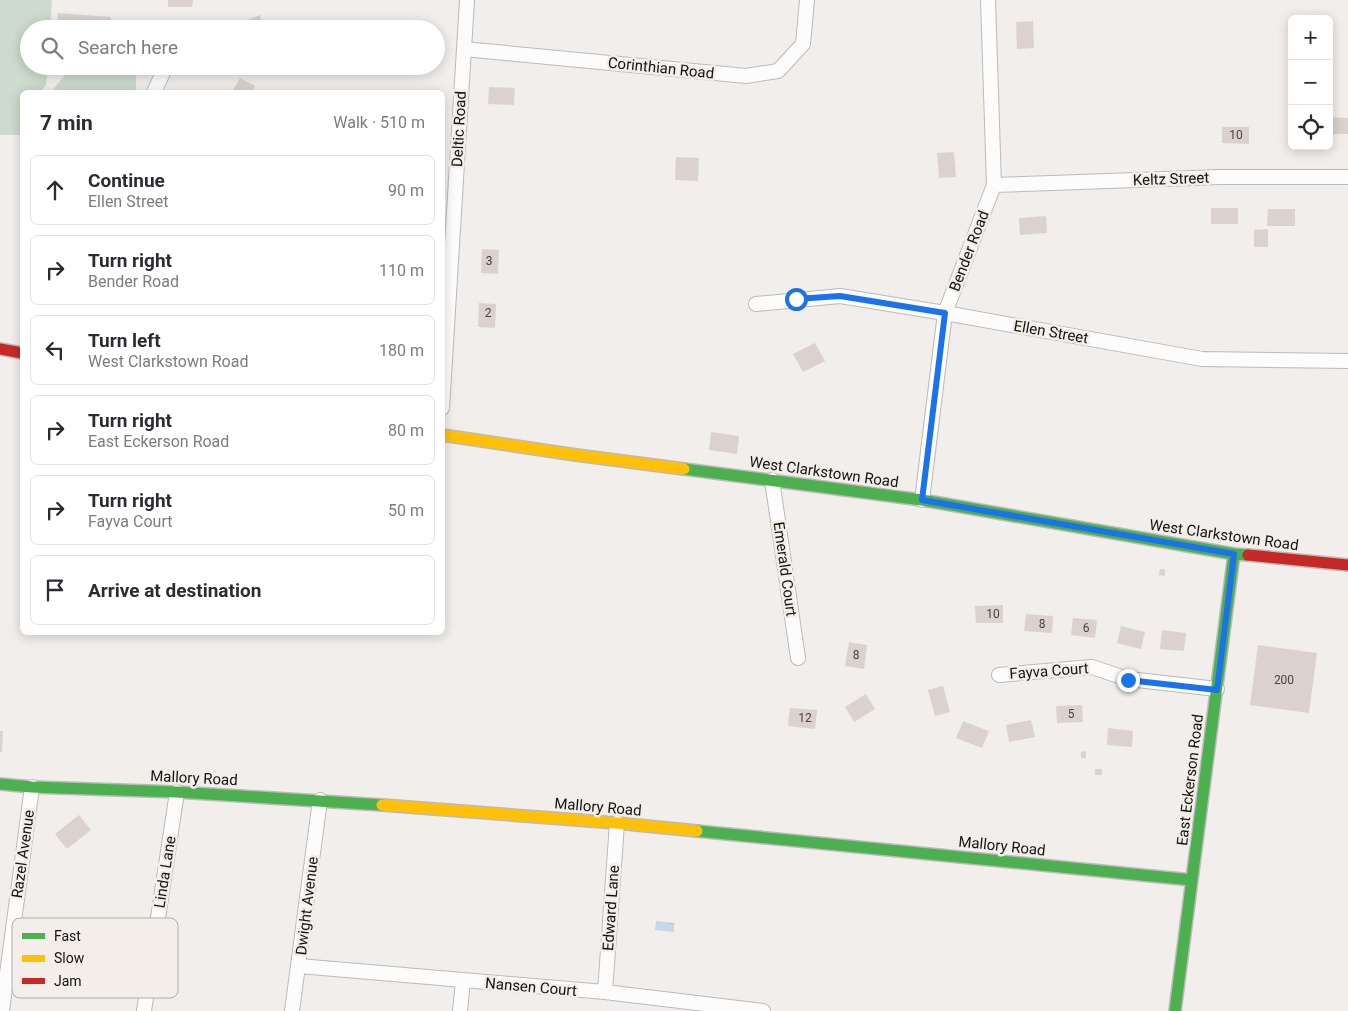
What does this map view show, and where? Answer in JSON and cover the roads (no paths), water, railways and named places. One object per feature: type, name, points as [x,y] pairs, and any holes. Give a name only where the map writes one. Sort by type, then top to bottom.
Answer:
[{"type":"street","name":"Deltic Road","points":[[445,359],[467,0]]},
{"type":"street","name":"Corinthian Road","points":[[464,49],[746,76],[778,71],[803,44],[807,0]]},
{"type":"street","name":"Bender Road","points":[[922,500],[945,313],[994,185],[988,0]]},
{"type":"street","points":[[155,90],[162,75]]},
{"type":"street","name":"Keltz Street","points":[[994,185],[1220,177],[1348,177]]},
{"type":"street","name":"Ellen Street","points":[[756,304],[840,296],[1202,359],[1348,361]]},
{"type":"street","points":[[0,349],[20,353]]},
{"type":"street","name":"West Clarkstown Road","points":[[445,435],[576,455],[922,500],[1234,554],[1348,565]]},
{"type":"street","name":"Emerald Court","points":[[772,480],[798,658]]},
{"type":"street","name":"East Eckerson Road","points":[[1175,1011],[1234,554]]},
{"type":"street","name":"Fayva Court","points":[[999,674],[1092,667],[1128,680],[1217,690]]},
{"type":"street","name":"Mallory Road","points":[[0,784],[320,800],[617,823],[1192,880]]},
{"type":"street","name":"Razel Avenue","points":[[14,918],[32,787]]},
{"type":"street","name":"Linda Lane","points":[[158,918],[177,792]]},
{"type":"street","name":"Dwight Avenue","points":[[292,1011],[320,800]]},
{"type":"street","name":"Edward Lane","points":[[606,992],[617,823]]},
{"type":"street","name":"Razel Avenue","points":[[2,1011],[12,936]]},
{"type":"street","name":"Nansen Court","points":[[299,966],[606,992],[763,1011]]},
{"type":"street","points":[[460,1011],[463,981]]},
{"type":"street","name":"Linda Lane","points":[[144,1011],[146,998]]},
{"type":"water","points":[[656,921],[674,923],[674,932],[655,930]]}]
